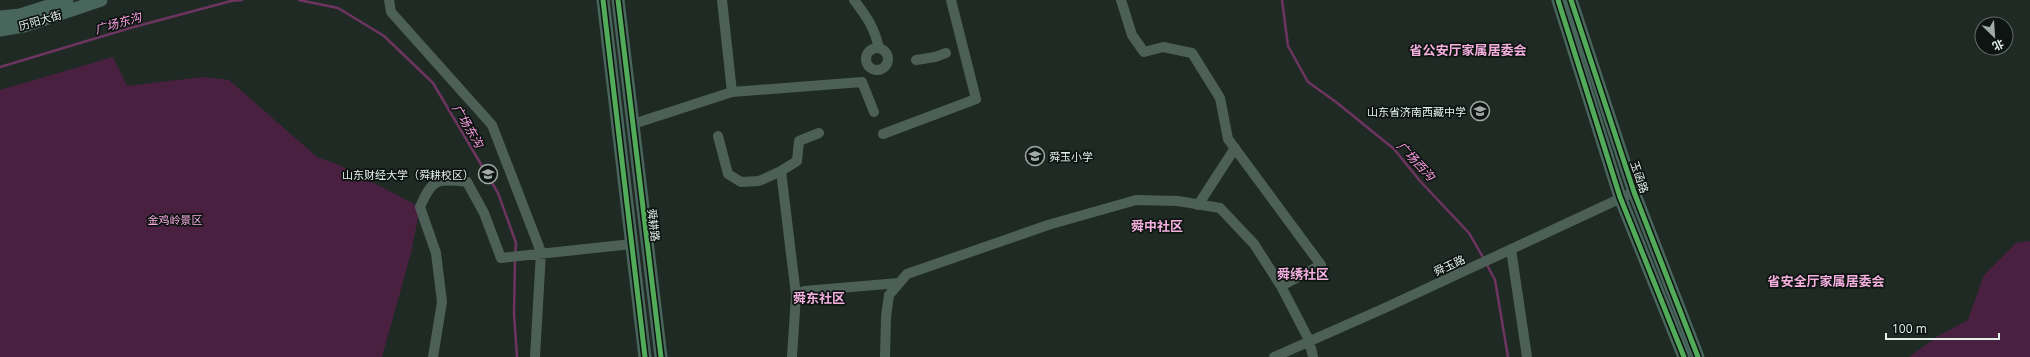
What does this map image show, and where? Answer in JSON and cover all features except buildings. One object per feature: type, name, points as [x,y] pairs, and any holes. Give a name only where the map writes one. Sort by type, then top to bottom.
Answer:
[{"type":"main road","name":"历阳大街","points":[[0,17],[20,15],[67,0]]},
{"type":"main road","name":"历阳大街","points":[[0,30],[24,26],[101,0]]},
{"type":"main road","points":[[603,0],[645,357]]},
{"type":"main road","name":"舜耕路","points":[[618,0],[661,357]]},
{"type":"main road","points":[[1558,0],[1620,197],[1684,357]]},
{"type":"main road","name":"玉函路","points":[[1571,0],[1634,192],[1698,357]]},
{"type":"street","points":[[390,0],[391,12],[492,125],[541,252],[535,357]]},
{"type":"street","points":[[722,0],[732,92]]},
{"type":"street","points":[[634,124],[732,92],[862,82],[874,70],[884,69],[889,60],[887,53],[879,48],[875,31],[869,19],[854,0]]},
{"type":"street","points":[[883,134],[976,99],[951,0]]},
{"type":"street","points":[[1121,0],[1132,35],[1144,52],[1164,47],[1192,53],[1220,98],[1228,139],[1321,265],[1281,286]]},
{"type":"street","points":[[874,70],[868,66],[866,55],[871,50],[879,48]]},
{"type":"street","points":[[916,60],[935,58],[946,53]]},
{"type":"street","points":[[862,82],[874,112]]},
{"type":"street","points":[[718,136],[728,174],[741,182],[759,181],[781,171],[797,161],[799,141],[819,133]]},
{"type":"street","points":[[1198,205],[1235,148]]},
{"type":"street","points":[[781,171],[796,295],[792,357]]},
{"type":"street","points":[[433,357],[442,302],[436,253],[420,207],[428,188],[445,179],[467,182],[484,213],[501,258],[541,252],[632,244]]},
{"type":"street","name":"舜玉路","points":[[1274,357],[1309,340],[1387,307],[1620,197],[1634,192]]},
{"type":"street","points":[[885,357],[886,317],[889,295],[907,274],[1048,225],[1136,200],[1178,202],[1220,208],[1254,244],[1281,286],[1309,340],[1313,357]]},
{"type":"street","points":[[1511,248],[1527,357]]},
{"type":"street","points":[[796,295],[804,291],[899,284]]},
{"type":"green space","name":"金鸡岭景区","points":[[113,57],[127,86],[203,77],[229,80],[317,157],[339,165],[420,207],[411,253],[382,357],[0,357],[0,90]]},
{"type":"green space","points":[[2030,241],[2030,357],[1909,357],[1938,336],[1968,320],[1984,275],[2016,243]]},
{"type":"waterway","name":"广场东沟","points":[[0,67],[130,28],[231,1],[242,0]]},
{"type":"waterway","name":"广场东沟","points":[[299,0],[338,8],[384,36],[433,83],[498,193],[516,243],[515,255]]},
{"type":"waterway","name":"广场西沟","points":[[1282,0],[1288,46],[1308,82],[1336,102],[1394,149],[1420,181],[1469,233],[1484,259]]},
{"type":"waterway","name":"广场东沟","points":[[515,260],[514,314],[517,357]]},
{"type":"waterway","name":"广场西沟","points":[[1486,263],[1495,280],[1508,357]]},
{"type":"cycle path","points":[[603,0],[645,357]]},
{"type":"cycle path","points":[[618,0],[661,357]]},
{"type":"cycle path","points":[[1558,0],[1620,197],[1684,357]]},
{"type":"cycle path","points":[[1571,0],[1634,192],[1698,357]]},
{"type":"place","name":"山东省济南西藏中学","points":[[1480,111]]},
{"type":"place","name":"舜玉小学","points":[[1035,156]]},
{"type":"place","name":"山东财经大学（舜耕校区）","points":[[488,174]]},
{"type":"district","name":"省公安厅家属居委会","points":[[1468,50]]},
{"type":"district","name":"舜中社区","points":[[1157,226]]},
{"type":"district","name":"舜绣社区","points":[[1303,274]]},
{"type":"district","name":"省安全厅家属居委会","points":[[1826,281]]},
{"type":"district","name":"舜东社区","points":[[819,298]]}]
